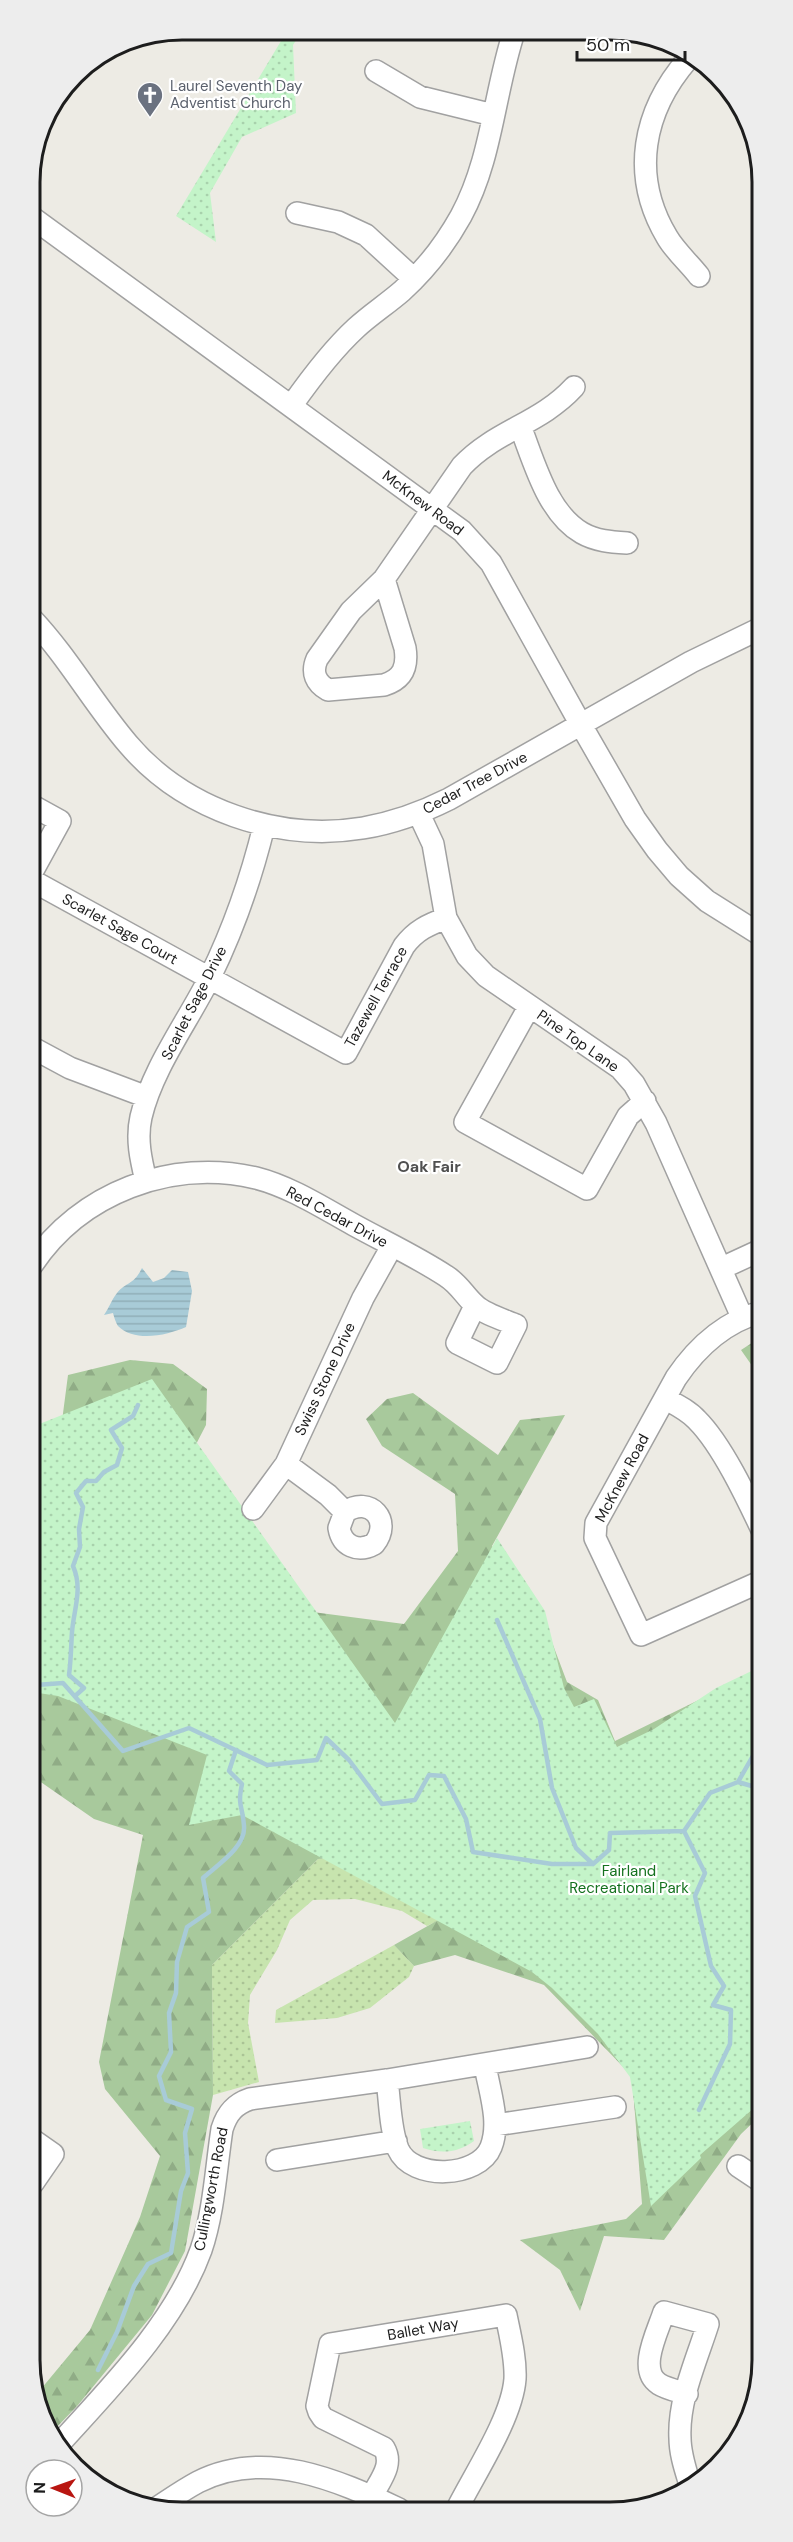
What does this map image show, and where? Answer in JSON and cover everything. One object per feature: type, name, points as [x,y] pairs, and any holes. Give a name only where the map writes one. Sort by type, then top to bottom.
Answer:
[{"type":"street","points":[[292,405],[317,370],[343,340],[414,279],[448,238],[462,215],[484,162],[504,63],[511,40]]},
{"type":"street","points":[[685,63],[672,78],[659,100],[648,138],[646,174],[656,217],[668,240],[699,276]]},
{"type":"street","points":[[376,71],[420,97],[493,115]]},
{"type":"street","points":[[297,213],[338,222],[366,235],[414,279]]},
{"type":"street","name":"McKnew Road","points":[[41,224],[462,531],[491,563],[635,819],[657,850],[679,876],[707,901],[752,929]]},
{"type":"street","points":[[384,579],[405,648],[407,658],[404,672],[399,678],[384,685],[328,690],[316,680],[314,666],[317,659],[351,611],[384,579],[431,508],[474,453],[498,436],[553,408],[574,387]]},
{"type":"street","points":[[519,426],[540,477],[553,502],[566,519],[580,532],[593,538],[627,543]]},
{"type":"street","name":"Cedar Tree Drive","points":[[41,628],[60,649],[129,745],[152,768],[202,802],[264,826],[328,831],[362,829],[419,813],[449,799],[692,662],[752,632]]},
{"type":"street","points":[[41,810],[60,821],[41,856]]},
{"type":"street","name":"Pine Top Lane","points":[[419,813],[433,844],[446,918],[467,956],[486,976],[620,1068],[645,1101],[722,1268],[752,1315]]},
{"type":"street","name":"Scarlet Sage Drive","points":[[146,1181],[140,1156],[139,1138],[147,1097],[209,978],[246,895],[264,826]]},
{"type":"street","name":"Scarlet Sage Court","points":[[41,885],[209,978]]},
{"type":"street","name":"Tazewell Terrace","points":[[209,978],[346,1053],[404,946],[414,933],[446,918]]},
{"type":"street","points":[[529,1006],[465,1122],[587,1189],[628,1116],[645,1101]]},
{"type":"street","points":[[41,1052],[70,1068],[147,1097]]},
{"type":"street","name":"Red Cedar Drive","points":[[41,1253],[47,1244],[83,1212],[102,1199],[146,1181],[202,1172],[230,1174],[257,1178],[301,1196],[456,1282],[475,1306]]},
{"type":"street","name":"Swiss Stone Drive","points":[[253,1509],[286,1464],[354,1317],[392,1246]]},
{"type":"street","points":[[722,1268],[752,1254]]},
{"type":"street","name":"McKnew Road","points":[[752,1315],[723,1328],[689,1359],[676,1378],[596,1523],[594,1532],[640,1635],[752,1585]]},
{"type":"street","points":[[666,1399],[691,1415],[707,1432],[752,1510]]},
{"type":"street","points":[[286,1464],[328,1495],[345,1512]]},
{"type":"street","name":"Cullingworth Road","points":[[65,2438],[143,2348],[174,2303],[192,2271],[201,2249],[208,2219],[222,2128],[225,2118],[232,2109],[250,2099],[485,2065],[587,2047]]},
{"type":"street","points":[[387,2080],[396,2141],[404,2158],[419,2168],[437,2172],[465,2169],[490,2151],[495,2126],[485,2065]]},
{"type":"street","points":[[495,2126],[615,2107]]},
{"type":"street","points":[[277,2160],[396,2141]]},
{"type":"street","points":[[40,2145],[53,2154],[40,2173]]},
{"type":"street","points":[[738,2166],[752,2175]]},
{"type":"street","name":"Ballet Way","points":[[372,2496],[388,2466],[388,2456],[384,2448],[323,2418],[317,2406],[330,2344],[506,2315],[514,2359],[515,2378],[512,2397],[461,2502]]},
{"type":"street","points":[[687,2394],[680,2437],[688,2478]]},
{"type":"street","points":[[169,2500],[199,2482],[222,2473],[273,2468],[300,2471],[347,2484],[384,2502]]},
{"type":"green space","points":[[281,41],[296,41],[293,45],[296,113],[242,137],[210,193],[216,242],[176,216]]},
{"type":"green space","points":[[752,1343],[752,1366],[741,1350]]},
{"type":"green space","name":"Fairland Recreational Park","points":[[130,1360],[173,1364],[207,1389],[206,1425],[191,1454],[305,1611],[404,1624],[458,1551],[455,1494],[382,1446],[366,1419],[387,1399],[413,1393],[498,1455],[520,1420],[565,1415],[492,1546],[536,1600],[567,1682],[598,1700],[615,1741],[752,1674],[752,2124],[741,2134],[664,2240],[604,2236],[580,2311],[560,2270],[520,2240],[626,2219],[642,2204],[632,2076],[544,1985],[455,1955],[414,1966],[394,1945],[440,1919],[394,1854],[318,1859],[212,1965],[213,2095],[185,2251],[152,2315],[78,2405],[58,2426],[55,2422],[43,2387],[90,2330],[140,2217],[160,2156],[105,2089],[99,2062],[143,1835],[94,1819],[40,1782],[40,1427],[62,1421],[68,1375]]},
{"type":"green space","name":"Fairland Recreational Park","points":[[152,1379],[395,1723],[497,1538],[545,1611],[564,1688],[574,1707],[594,1699],[617,1747],[654,1729],[716,1688],[752,1671],[752,2110],[700,2155],[701,2158],[651,2206],[630,2077],[598,2034],[552,1988],[532,1972],[242,1815],[189,1825],[207,1755],[58,1696],[40,1693],[40,1424]]},
{"type":"green space","points":[[394,1854],[441,1919],[427,1926],[402,1911],[355,1899],[313,1900],[290,1920],[277,1950],[250,1995],[248,2023],[259,2082],[213,2095],[212,1965],[318,1859]]},
{"type":"green space","points":[[394,1945],[414,1966],[409,1977],[370,2008],[337,2018],[275,2023],[276,2010]]},
{"type":"green space","points":[[470,2121],[474,2141],[468,2145],[449,2151],[423,2148],[420,2129]]},
{"type":"water","points":[[142,1268],[153,1282],[164,1278],[172,1270],[188,1272],[192,1291],[186,1327],[161,1335],[142,1336],[125,1331],[118,1326],[113,1313],[104,1315],[117,1293],[136,1278]]},
{"type":"waterway","points":[[75,1696],[84,1688],[69,1675],[78,1591],[73,1566],[80,1547],[79,1529],[83,1507],[76,1493],[86,1481],[96,1481],[104,1472],[117,1465],[122,1448],[111,1430],[133,1416],[138,1405]]},
{"type":"waterway","points":[[497,1620],[540,1719],[552,1788],[576,1848],[593,1864]]},
{"type":"waterway","points":[[40,1685],[63,1683],[123,1751],[189,1728],[267,1765],[317,1760],[326,1738],[349,1760],[382,1804],[415,1800],[429,1775],[444,1776],[466,1819],[473,1852],[552,1864],[593,1864],[609,1850],[610,1833],[684,1831]]},
{"type":"waterway","points":[[98,2370],[117,2332],[134,2286],[148,2264],[171,2253],[181,2191],[188,2173],[185,2133],[192,2109],[166,2100],[159,2076],[171,2052],[169,2013],[176,1993],[177,1962],[187,1927],[209,1912],[203,1878],[230,1855],[243,1834],[240,1802],[242,1784],[229,1771],[236,1750]]},
{"type":"waterway","points":[[752,1758],[738,1782],[752,1786]]},
{"type":"waterway","points":[[699,2110],[730,2044],[731,2010],[713,2005],[724,1986],[711,1966],[695,1896],[705,1873],[684,1831],[710,1793],[738,1782]]},
{"type":"place","name":"Laurel Seventh Day Adventist Church","points":[[150,118]]},
{"type":"district","name":"Oak Fair","points":[[429,1166]]}]
